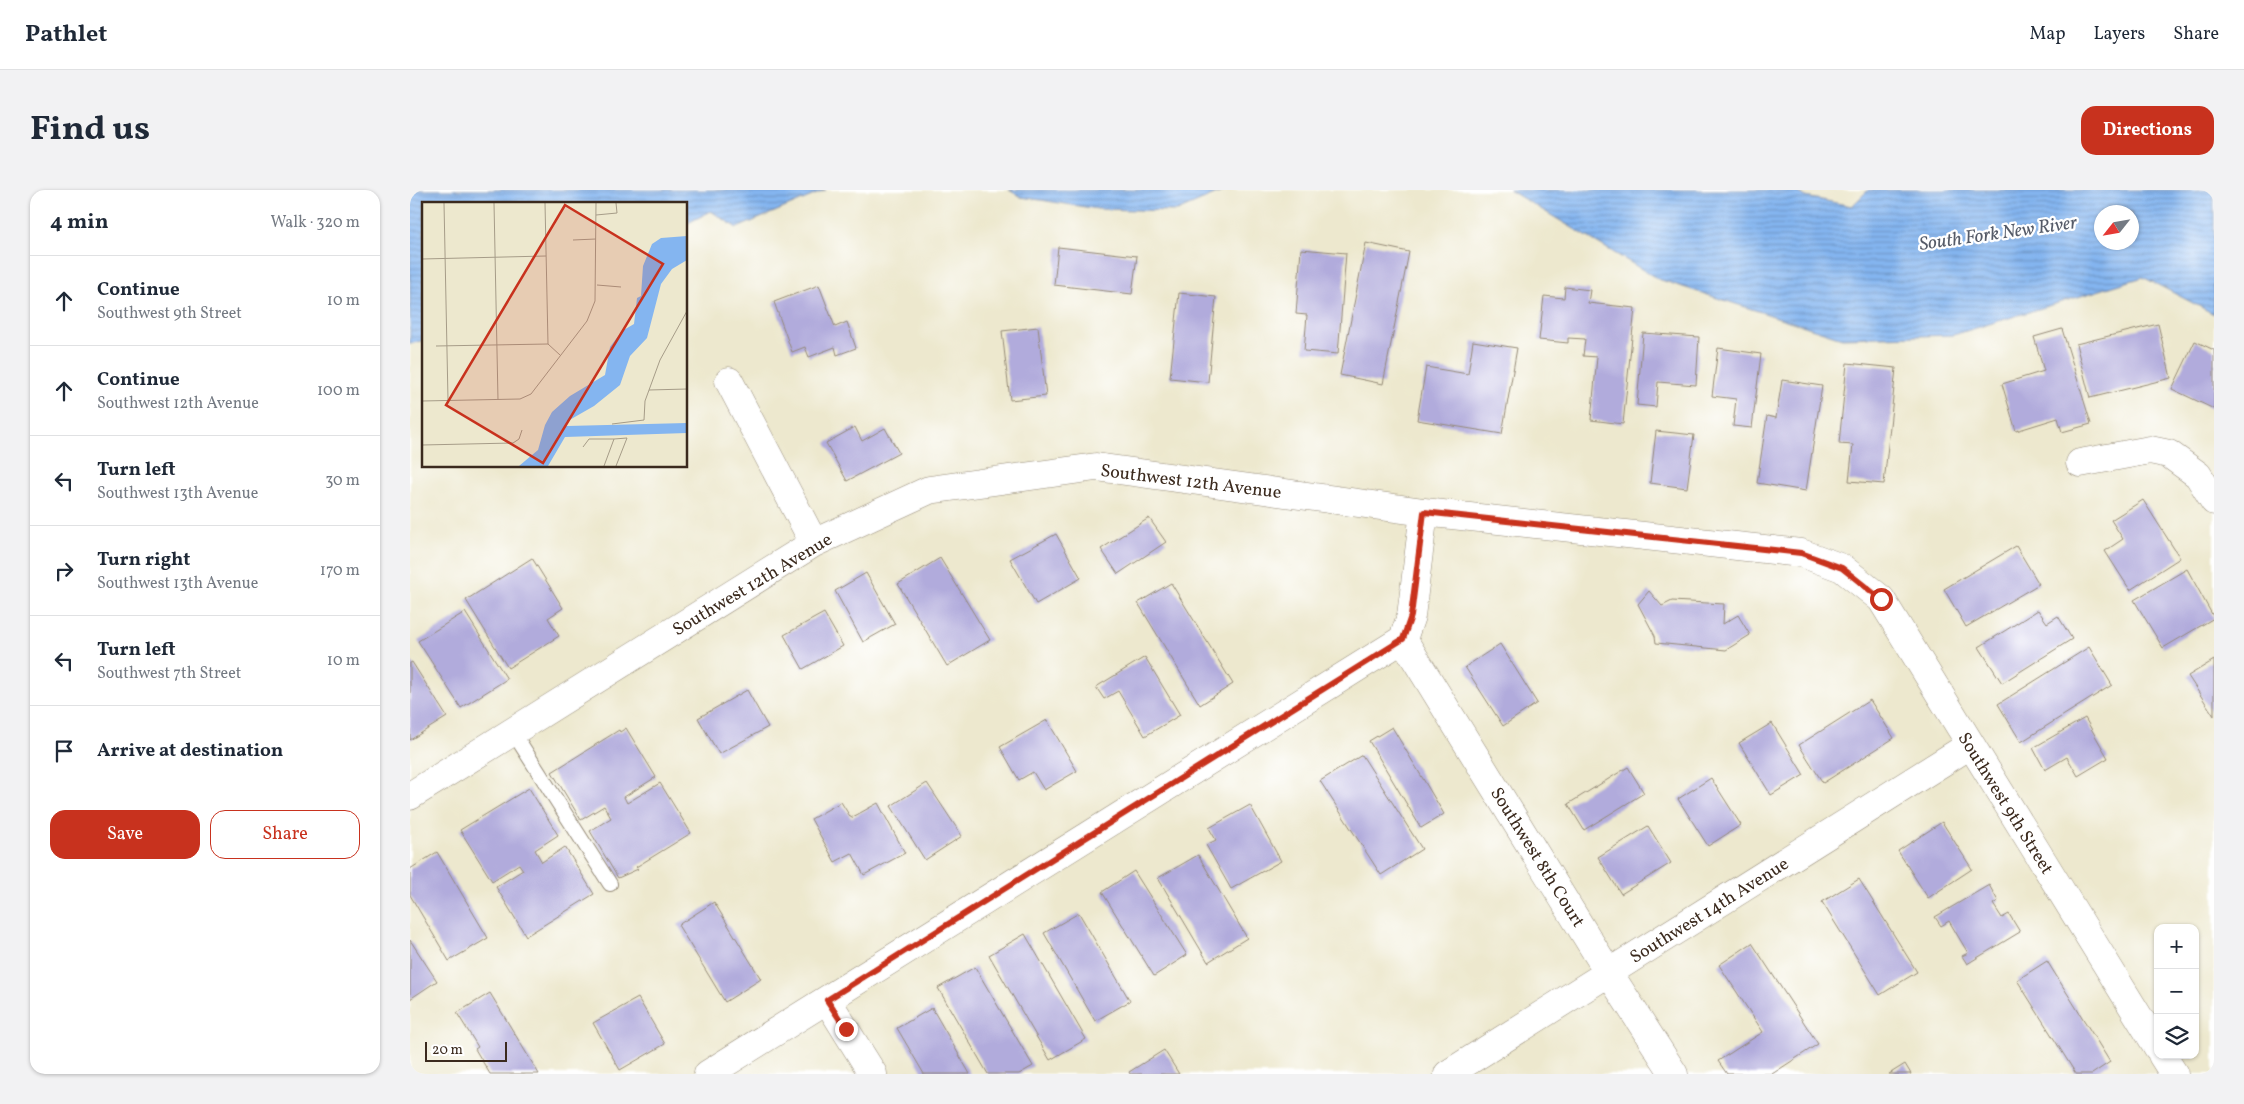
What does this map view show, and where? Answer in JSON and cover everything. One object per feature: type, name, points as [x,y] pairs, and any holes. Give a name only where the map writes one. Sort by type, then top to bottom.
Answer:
[{"type":"street","points":[[730,381],[814,543]]},
{"type":"street","points":[[2080,462],[2150,450],[2168,454],[2198,475],[2214,501]]},
{"type":"street","name":"Southwest 12th Avenue","points":[[410,796],[814,543],[929,490],[1096,467],[1424,512],[1801,553],[1842,568]]},
{"type":"street","points":[[708,1074],[1403,639],[1411,616],[1424,512]]},
{"type":"street","name":"Southwest 9th Street","points":[[1842,568],[1881,599],[2154,1042]]},
{"type":"street","name":"Southwest 8th Court","points":[[1403,639],[1609,973],[1674,1074]]},
{"type":"street","name":"Southwest 14th Avenue","points":[[1448,1074],[1970,744]]},
{"type":"street","points":[[827,1000],[873,1074]]},
{"type":"street","points":[[2165,1059],[2174,1074]]},
{"type":"lane","points":[[513,732],[610,884]]},
{"type":"water","points":[[410,190],[826,190],[737,228],[711,211],[688,223],[688,202],[422,202],[422,341],[410,344]]},
{"type":"water","points":[[1009,190],[1226,190],[1177,211],[1098,209],[1021,197]]},
{"type":"water","name":"South Fork New River","points":[[1509,190],[1794,190],[1806,197],[1852,206],[1868,190],[2214,190],[2214,314],[2143,277],[1953,335],[1842,338],[1658,279]]},
{"type":"building","points":[[1366,243],[1409,252],[1383,384],[1340,375]]},
{"type":"building","points":[[1058,247],[1137,256],[1132,294],[1054,285]]},
{"type":"building","points":[[1301,249],[1346,253],[1338,354],[1304,351],[1307,315],[1296,314]]},
{"type":"building","points":[[819,285],[835,327],[847,322],[856,348],[837,355],[835,347],[809,357],[805,347],[792,352],[774,302]]},
{"type":"building","points":[[1565,287],[1590,290],[1588,303],[1635,308],[1623,424],[1591,420],[1597,357],[1583,356],[1585,339],[1568,338],[1568,343],[1539,340],[1544,296],[1564,298]]},
{"type":"building","points":[[1179,293],[1216,297],[1208,382],[1170,378]]},
{"type":"building","points":[[2158,324],[2171,378],[2090,398],[2076,344]]},
{"type":"building","points":[[1038,327],[1046,396],[1010,400],[1002,331]]},
{"type":"building","points":[[2062,329],[2091,424],[2062,432],[2058,418],[2016,431],[2002,384],[2044,371],[2034,337]]},
{"type":"building","points":[[1643,333],[1699,337],[1696,385],[1658,382],[1656,407],[1637,405]]},
{"type":"building","points":[[1473,341],[1517,348],[1502,434],[1417,420],[1426,367],[1468,374]]},
{"type":"building","points":[[2195,341],[2214,350],[2214,409],[2172,389]]},
{"type":"building","points":[[1718,348],[1761,354],[1752,428],[1733,426],[1736,399],[1712,396]]},
{"type":"building","points":[[1847,363],[1896,368],[1884,484],[1849,481],[1853,445],[1839,444]]},
{"type":"building","points":[[1782,380],[1822,386],[1806,491],[1757,483],[1767,416],[1776,418]]},
{"type":"building","points":[[855,427],[862,441],[885,428],[899,453],[847,481],[826,443]]},
{"type":"building","points":[[1656,431],[1694,435],[1687,488],[1650,483]]},
{"type":"building","points":[[2143,500],[2180,558],[2130,590],[2105,551],[2123,539],[2111,520]]},
{"type":"building","points":[[1149,518],[1166,542],[1118,574],[1101,549]]},
{"type":"building","points":[[1056,534],[1081,578],[1036,604],[1010,559]]},
{"type":"building","points":[[2016,546],[2039,584],[1966,627],[1944,589]]},
{"type":"building","points":[[532,558],[563,608],[548,618],[559,636],[508,668],[466,600]]},
{"type":"building","points":[[940,558],[990,640],[947,666],[898,584]]},
{"type":"building","points":[[2187,569],[2214,618],[2163,648],[2134,600]]},
{"type":"building","points":[[866,573],[895,624],[863,642],[835,591]]},
{"type":"building","points":[[1171,583],[1233,684],[1200,705],[1138,603]]},
{"type":"building","points":[[1649,591],[1662,606],[1672,601],[1724,604],[1723,624],[1738,615],[1750,635],[1726,650],[1656,643],[1655,636],[1638,604]]},
{"type":"building","points":[[2038,610],[2047,623],[2058,616],[2072,639],[2002,683],[1979,647]]},
{"type":"building","points":[[465,612],[507,679],[461,708],[418,641]]},
{"type":"building","points":[[824,613],[843,646],[803,669],[784,635]]},
{"type":"building","points":[[1500,644],[1537,703],[1503,726],[1465,667]]},
{"type":"building","points":[[2089,647],[2112,685],[2021,742],[1998,704]]},
{"type":"building","points":[[1145,657],[1180,715],[1145,736],[1118,691],[1104,699],[1096,687]]},
{"type":"building","points":[[2214,660],[2214,716],[2188,676]]},
{"type":"building","points":[[412,662],[447,717],[410,740],[410,663]]},
{"type":"building","points":[[747,690],[768,727],[719,754],[698,718]]},
{"type":"building","points":[[1870,700],[1894,738],[1823,783],[1799,745]]},
{"type":"building","points":[[2085,718],[2108,758],[2078,776],[2067,757],[2045,770],[2033,748]]},
{"type":"building","points":[[1047,720],[1077,771],[1044,790],[1033,772],[1019,780],[1000,747]]},
{"type":"building","points":[[1772,723],[1804,775],[1771,795],[1739,743]]},
{"type":"building","points":[[1392,727],[1444,814],[1421,828],[1369,741]]},
{"type":"building","points":[[626,728],[656,777],[624,797],[627,803],[660,783],[691,833],[636,867],[638,869],[618,878],[590,831],[611,818],[604,806],[581,820],[552,772],[619,730],[620,732]]},
{"type":"building","points":[[1362,755],[1422,849],[1381,875],[1320,781]]},
{"type":"building","points":[[1628,767],[1644,793],[1584,830],[1568,804]]},
{"type":"building","points":[[1711,778],[1741,825],[1708,846],[1678,799]]},
{"type":"building","points":[[927,783],[962,836],[925,860],[891,806]]},
{"type":"building","points":[[529,788],[558,835],[535,850],[542,862],[565,847],[594,894],[526,936],[496,887],[523,870],[519,864],[492,881],[460,830]]},
{"type":"building","points":[[841,802],[851,818],[878,803],[905,853],[864,875],[852,853],[835,862],[811,819]]},
{"type":"building","points":[[1250,805],[1281,861],[1231,889],[1206,845],[1216,840],[1209,828]]},
{"type":"building","points":[[1942,822],[1972,869],[1928,898],[1898,851]]},
{"type":"building","points":[[1648,826],[1671,863],[1621,894],[1598,857]]},
{"type":"building","points":[[437,852],[488,938],[449,961],[410,895],[410,869]]},
{"type":"building","points":[[1198,855],[1247,938],[1208,962],[1158,878]]},
{"type":"building","points":[[1134,871],[1187,955],[1154,976],[1102,892]]},
{"type":"building","points":[[1859,879],[1917,972],[1880,995],[1822,902]]},
{"type":"building","points":[[1989,885],[1998,901],[1993,904],[2002,918],[2009,914],[2020,932],[1967,964],[1962,956],[1968,953],[1949,921],[1941,926],[1935,917]]},
{"type":"building","points":[[714,902],[761,979],[725,1002],[678,925]]},
{"type":"building","points":[[1079,913],[1130,1001],[1095,1021],[1044,933]]},
{"type":"building","points":[[1025,934],[1086,1039],[1050,1060],[989,955]]},
{"type":"building","points":[[410,940],[437,981],[410,999]]},
{"type":"building","points":[[1752,943],[1818,1044],[1772,1074],[1727,1074],[1718,1061],[1763,1032],[1719,965]]},
{"type":"building","points":[[2047,961],[2110,1062],[2092,1074],[2076,1074],[2017,980]]},
{"type":"building","points":[[975,967],[1033,1066],[1019,1074],[988,1074],[938,988]]},
{"type":"building","points":[[490,993],[539,1074],[490,1074],[475,1049],[478,1047],[457,1013]]},
{"type":"building","points":[[638,998],[665,1044],[620,1070],[593,1023]]},
{"type":"building","points":[[932,1008],[970,1074],[924,1074],[897,1028]]},
{"type":"building","points":[[1164,1050],[1179,1074],[1130,1074],[1129,1072]]},
{"type":"building","points":[[1905,1064],[1911,1074],[1889,1074]]},
{"type":"route","points":[[846,1029],[827,1000],[1403,639],[1411,616],[1424,512],[1801,553],[1842,568],[1881,599]]}]
